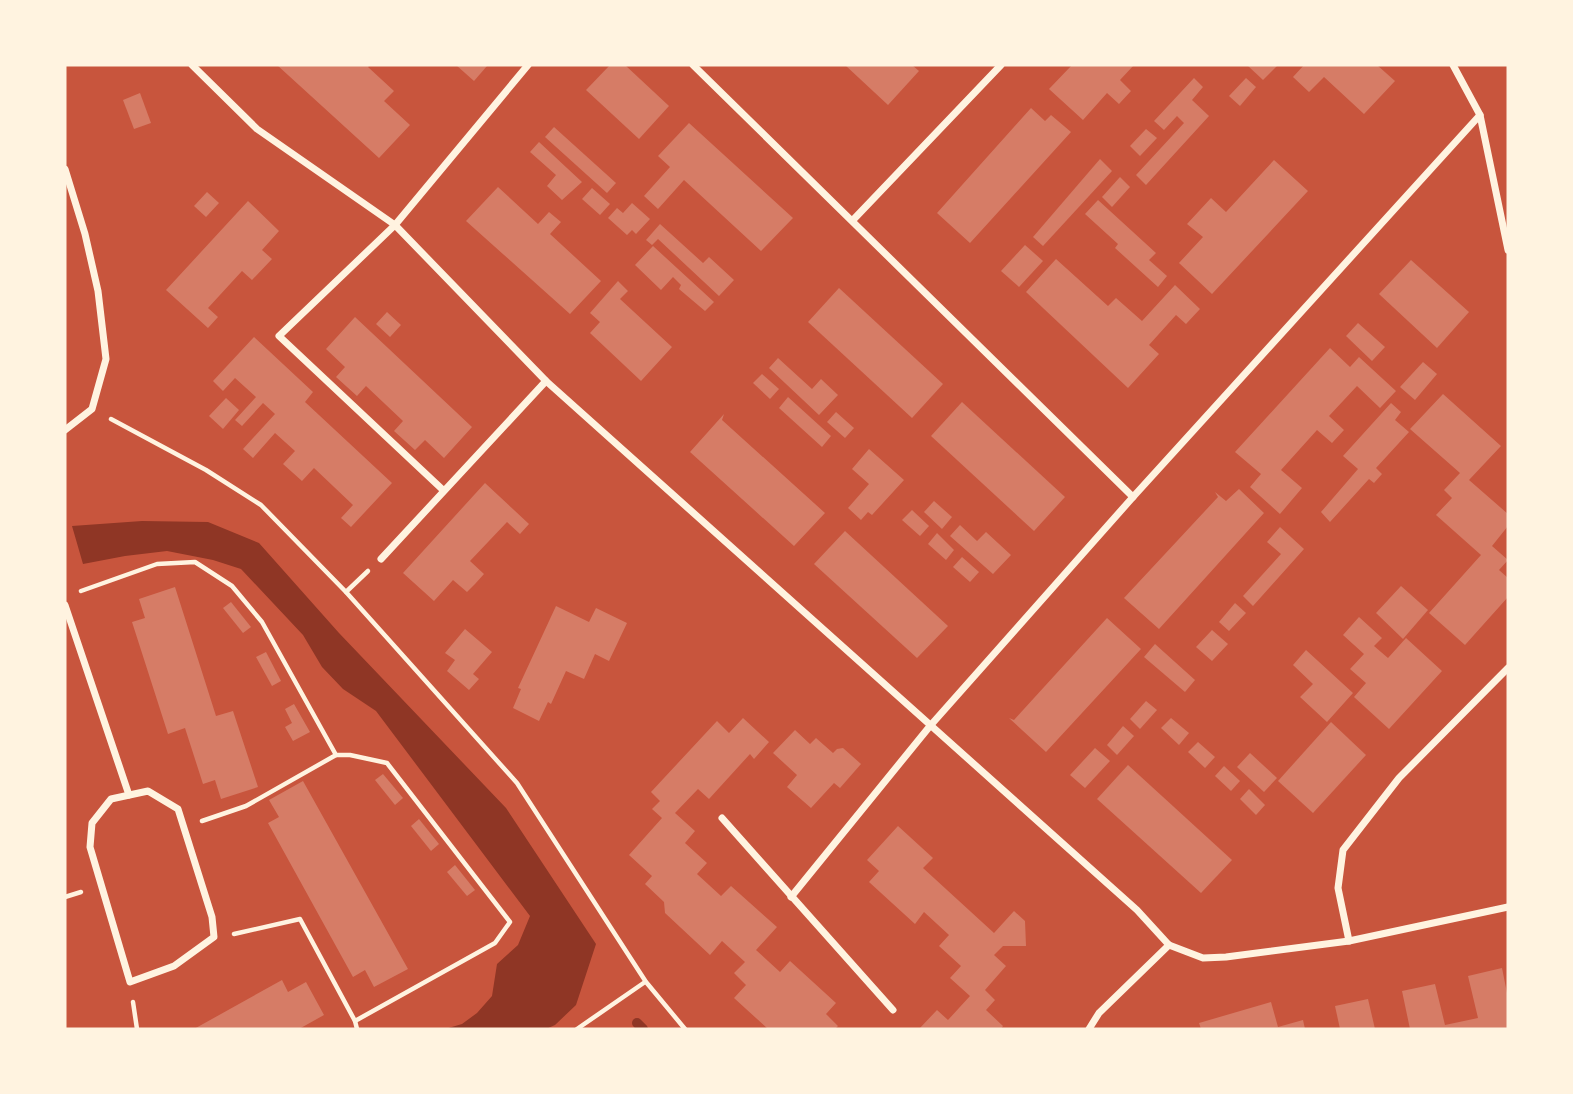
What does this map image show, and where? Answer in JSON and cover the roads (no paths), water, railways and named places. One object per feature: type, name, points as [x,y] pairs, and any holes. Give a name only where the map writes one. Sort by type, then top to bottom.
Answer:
[{"type":"street","points":[[191,65],[257,128],[395,225],[546,381],[1137,910],[1169,945],[1203,958],[1226,957],[1349,941],[1508,907]]},
{"type":"street","points":[[443,491],[279,336],[395,225],[528,65]]},
{"type":"street","points":[[693,65],[1133,497]]},
{"type":"street","points":[[853,220],[1001,65]]},
{"type":"street","points":[[1453,65],[1480,116],[1508,250]]},
{"type":"street","points":[[792,897],[930,726],[1133,497],[1480,116]]},
{"type":"street","points":[[65,169],[85,234],[98,291],[106,359],[92,409],[65,430]]},
{"type":"street","points":[[381,559],[546,381]]},
{"type":"street","points":[[65,606],[129,795]]},
{"type":"street","points":[[1349,941],[1338,888],[1343,850],[1399,778],[1508,668]]},
{"type":"street","points":[[148,791],[178,809],[212,917],[214,937],[174,966],[130,982],[90,847],[92,823],[111,799],[129,795],[148,791]]},
{"type":"street","points":[[722,818],[893,1010]]},
{"type":"street","points":[[1089,1029],[1099,1013],[1169,945]]},
{"type":"waterway","points":[[637,1023],[643,1029]]}]
